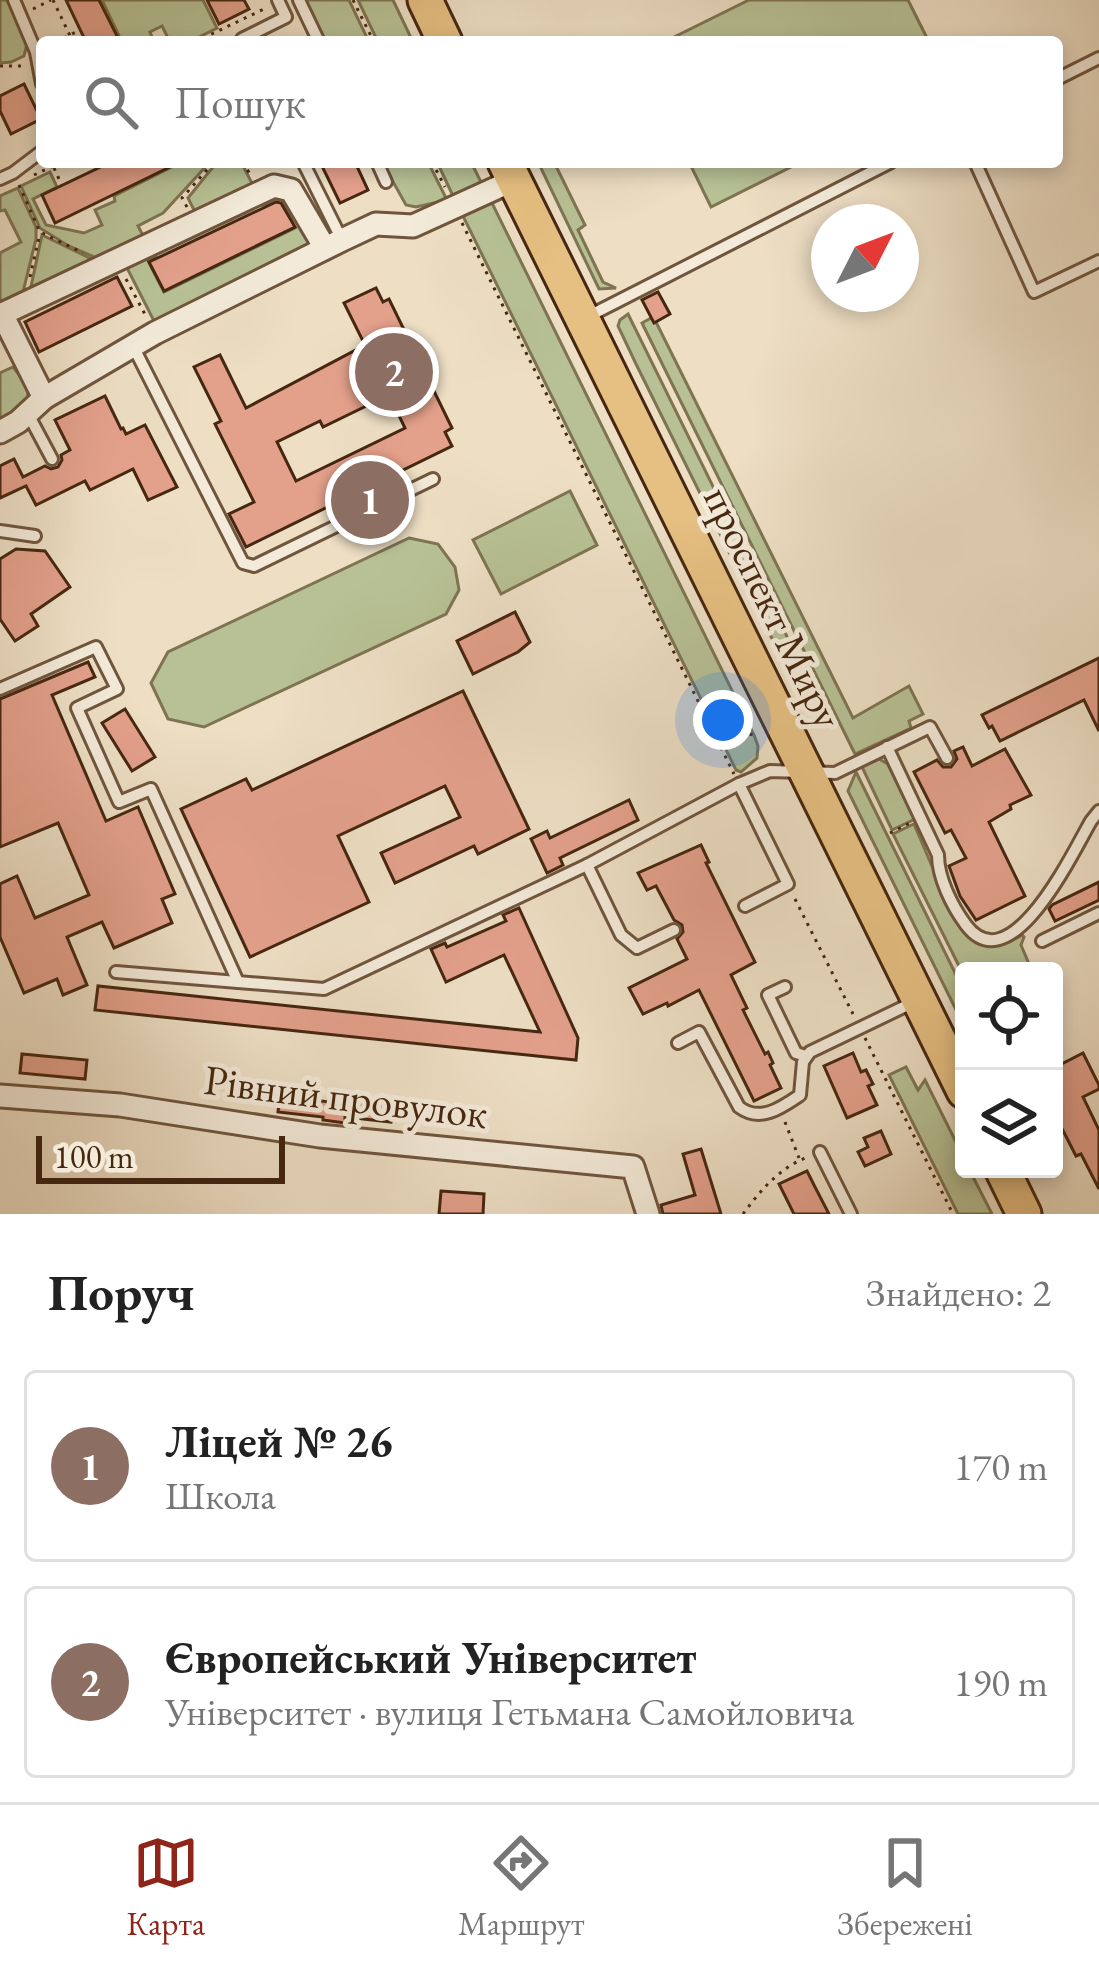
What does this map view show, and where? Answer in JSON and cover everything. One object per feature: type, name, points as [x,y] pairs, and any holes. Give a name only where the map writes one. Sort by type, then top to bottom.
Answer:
[{"type":"main road","points":[[425,0],[442,36]]},
{"type":"main road","name":"проспект Миру","points":[[509,171],[955,1073]]},
{"type":"main road","points":[[1006,1178],[1024,1214]]},
{"type":"street","points":[[0,432],[28,415],[44,398],[155,333],[376,224],[413,226],[509,171]]},
{"type":"street","points":[[44,398],[1,315],[274,185],[291,190],[334,244]]},
{"type":"street","name":"Рівний провулок","points":[[0,1096],[120,1106],[320,1136],[633,1167],[648,1214]]},
{"type":"lane","points":[[14,0],[36,52]]},
{"type":"lane","points":[[298,0],[316,36]]},
{"type":"lane","points":[[248,36],[286,17],[278,1]]},
{"type":"lane","points":[[1063,76],[1099,58]]},
{"type":"lane","points":[[0,179],[15,178],[36,157]]},
{"type":"lane","points":[[305,168],[334,244]]},
{"type":"lane","points":[[380,168],[386,182]]},
{"type":"lane","points":[[583,319],[879,168]]},
{"type":"lane","points":[[978,168],[1034,292],[1099,261]]},
{"type":"lane","points":[[133,346],[243,563],[254,566],[433,479]]},
{"type":"lane","points":[[28,415],[52,459]]},
{"type":"lane","points":[[0,531],[35,536]]},
{"type":"lane","points":[[0,689],[96,647],[117,689],[77,708],[119,802],[151,789],[238,982]]},
{"type":"lane","points":[[116,972],[324,989],[587,865],[770,770],[836,773],[931,727],[947,758]]},
{"type":"lane","points":[[887,747],[965,925],[979,936],[997,939],[1016,932],[1052,890],[1099,811]]},
{"type":"lane","points":[[739,784],[788,884],[745,906]]},
{"type":"lane","points":[[587,865],[621,935],[637,947],[674,930]]},
{"type":"lane","points":[[1042,941],[1099,913]]},
{"type":"lane","points":[[785,987],[768,995],[796,1053],[806,1056],[919,999]]},
{"type":"lane","points":[[678,1042],[699,1032],[739,1107],[759,1116],[800,1095],[806,1056]]},
{"type":"lane","points":[[820,1152],[851,1214]]},
{"type":"path","points":[[21,15],[51,0],[69,35],[80,30]]},
{"type":"path","points":[[353,0],[371,36]]},
{"type":"path","points":[[207,36],[278,1]]},
{"type":"path","points":[[0,66],[36,68]]},
{"type":"path","points":[[24,303],[40,232],[15,178],[47,168]]},
{"type":"path","points":[[54,168],[62,185]]},
{"type":"path","points":[[196,224],[182,198],[209,168]]},
{"type":"path","points":[[435,168],[450,199]]},
{"type":"path","points":[[459,216],[739,784]]},
{"type":"path","points":[[40,232],[124,276],[155,333]]},
{"type":"path","points":[[706,717],[737,732],[754,734]]},
{"type":"path","points":[[890,833],[920,818]]},
{"type":"path","points":[[788,884],[952,1214]]},
{"type":"path","points":[[743,1214],[778,1175],[800,1160],[779,1107]]},
{"type":"green space","points":[[0,0],[8,0],[27,44],[24,56],[0,63]]},
{"type":"green space","points":[[102,0],[203,0],[217,28],[201,36],[167,36],[162,26],[150,32],[152,36],[119,36]]},
{"type":"green space","points":[[303,0],[349,0],[366,36],[320,36]]},
{"type":"green space","points":[[358,0],[393,0],[410,36],[375,36]]},
{"type":"green space","points":[[749,0],[908,0],[926,36],[676,36]]},
{"type":"green space","points":[[170,168],[204,168],[163,213],[138,226],[147,243],[101,260],[40,228],[21,186],[50,172],[57,187],[33,199],[46,225],[84,233],[102,225],[95,210],[115,201],[114,196]]},
{"type":"green space","points":[[212,168],[244,168],[255,189],[198,218],[188,198]]},
{"type":"green space","points":[[385,168],[431,168],[447,200],[406,205]]},
{"type":"green space","points":[[440,168],[474,168],[483,186],[454,198]]},
{"type":"green space","points":[[541,168],[557,168],[585,225],[578,230],[603,282],[616,288],[599,289]]},
{"type":"green space","points":[[692,168],[789,168],[711,207]]},
{"type":"green space","points":[[18,188],[36,227],[36,239],[21,300],[0,310],[0,253],[21,242],[5,210],[0,211],[0,196]]},
{"type":"green space","points":[[281,191],[312,232],[310,245],[155,323],[124,262],[152,249],[156,257],[148,261],[164,292],[295,228],[281,197],[263,205],[259,197]]},
{"type":"green space","points":[[491,201],[754,735],[757,758],[741,772],[462,214]]},
{"type":"green space","points":[[42,235],[102,264],[29,296]]},
{"type":"green space","points":[[628,314],[801,665],[788,671],[636,364],[618,326]]},
{"type":"green space","points":[[651,318],[853,718],[909,686],[923,714],[909,721],[911,728],[855,754],[642,323]]},
{"type":"green space","points":[[13,367],[26,386],[27,399],[0,424],[0,373]]},
{"type":"green space","points":[[570,491],[597,545],[501,594],[473,540]]},
{"type":"green space","points":[[409,538],[438,544],[455,567],[459,590],[446,614],[204,727],[168,719],[151,683],[168,652]]},
{"type":"green space","points":[[879,759],[888,764],[915,819],[892,830],[862,767]]},
{"type":"green space","points":[[856,772],[955,973],[955,1008],[848,791]]},
{"type":"green space","points":[[914,824],[962,927],[988,944],[1022,935],[1028,962],[957,962],[893,834]]},
{"type":"green space","points":[[906,1067],[918,1090],[925,1080],[955,1140],[955,1178],[974,1178],[992,1214],[958,1214],[889,1075]]},
{"type":"building","points":[[66,0],[99,0],[117,36],[83,36]]},
{"type":"building","points":[[207,0],[244,0],[249,9],[219,24]]},
{"type":"building","points":[[24,84],[36,109],[36,122],[11,134],[0,111],[0,96]]},
{"type":"building","points":[[98,168],[168,168],[55,223],[42,195]]},
{"type":"building","points":[[323,168],[358,168],[368,190],[340,203]]},
{"type":"building","points":[[276,202],[295,227],[164,291],[149,262]]},
{"type":"building","points":[[117,277],[132,306],[39,352],[25,322]]},
{"type":"building","points":[[376,288],[383,302],[389,299],[452,428],[445,432],[452,446],[246,547],[229,514],[254,502],[215,424],[221,421],[194,367],[220,355],[246,408],[365,345],[344,303]],"holes":[[[389,395],[405,428],[296,481],[277,442],[320,421],[323,427]]]},
{"type":"building","points":[[658,292],[670,314],[654,323],[642,300]]},
{"type":"building","points":[[105,396],[126,434],[145,425],[177,487],[148,500],[133,469],[90,490],[85,481],[36,505],[26,486],[0,498],[0,466],[14,459],[23,477],[45,466],[58,467],[61,455],[70,450],[55,420]]},
{"type":"building","points":[[16,549],[45,551],[70,587],[31,614],[38,626],[15,641],[0,619],[0,559]]},
{"type":"building","points":[[515,612],[530,642],[473,674],[457,641]]},
{"type":"building","points":[[1099,658],[1099,731],[1084,700],[1000,741],[989,728],[982,715]]},
{"type":"building","points":[[88,662],[95,677],[52,695],[106,821],[138,807],[175,894],[162,899],[172,923],[114,948],[102,922],[67,937],[87,985],[63,995],[57,979],[24,993],[0,937],[0,884],[17,876],[35,918],[89,895],[58,823],[0,847],[0,699]]},
{"type":"building","points":[[463,691],[529,829],[478,854],[474,846],[395,883],[381,853],[460,817],[445,786],[338,836],[369,902],[250,957],[181,809],[246,779],[252,790]]},
{"type":"building","points":[[125,709],[155,757],[132,771],[102,723]]},
{"type":"building","points":[[963,747],[972,766],[1005,749],[1031,795],[989,822],[1025,896],[976,920],[949,866],[966,858],[951,830],[945,833],[914,772],[937,760],[951,767],[957,759],[954,751]]},
{"type":"building","points":[[629,800],[638,820],[560,858],[563,865],[547,873],[531,839],[547,831],[550,838]]},
{"type":"building","points":[[701,845],[755,962],[731,975],[781,1088],[754,1101],[699,990],[643,1014],[629,988],[687,959],[677,939],[682,925],[674,920],[656,886],[647,890],[638,873]]},
{"type":"building","points":[[1099,882],[1099,900],[1055,921],[1049,909],[1052,905]]},
{"type":"building","points":[[519,908],[578,1038],[576,1060],[95,1010],[98,986],[540,1032],[504,955],[446,982],[431,949],[445,943],[447,947],[506,921],[503,915]]},
{"type":"building","points":[[853,1053],[873,1084],[868,1086],[877,1105],[847,1118],[824,1066]]},
{"type":"building","points":[[1083,1053],[1099,1085],[1083,1097],[1099,1130],[1099,1189],[1063,1131],[1063,1063]]},
{"type":"building","points":[[22,1054],[87,1060],[85,1079],[20,1073]]},
{"type":"building","points":[[280,1093],[370,1106],[371,1101],[393,1104],[391,1122],[345,1117],[345,1123],[278,1112]]},
{"type":"building","points":[[881,1131],[891,1154],[865,1166],[858,1152],[868,1147],[864,1138]]},
{"type":"building","points":[[701,1149],[721,1214],[663,1214],[661,1205],[695,1195],[683,1154]]},
{"type":"building","points":[[807,1171],[829,1214],[794,1214],[779,1184]]},
{"type":"building","points":[[441,1191],[484,1194],[483,1214],[439,1214]]},
{"type":"place","name":"Європейський Університет","points":[[394,372]]},
{"type":"place","name":"Ліцей № 26","points":[[370,500]]}]
